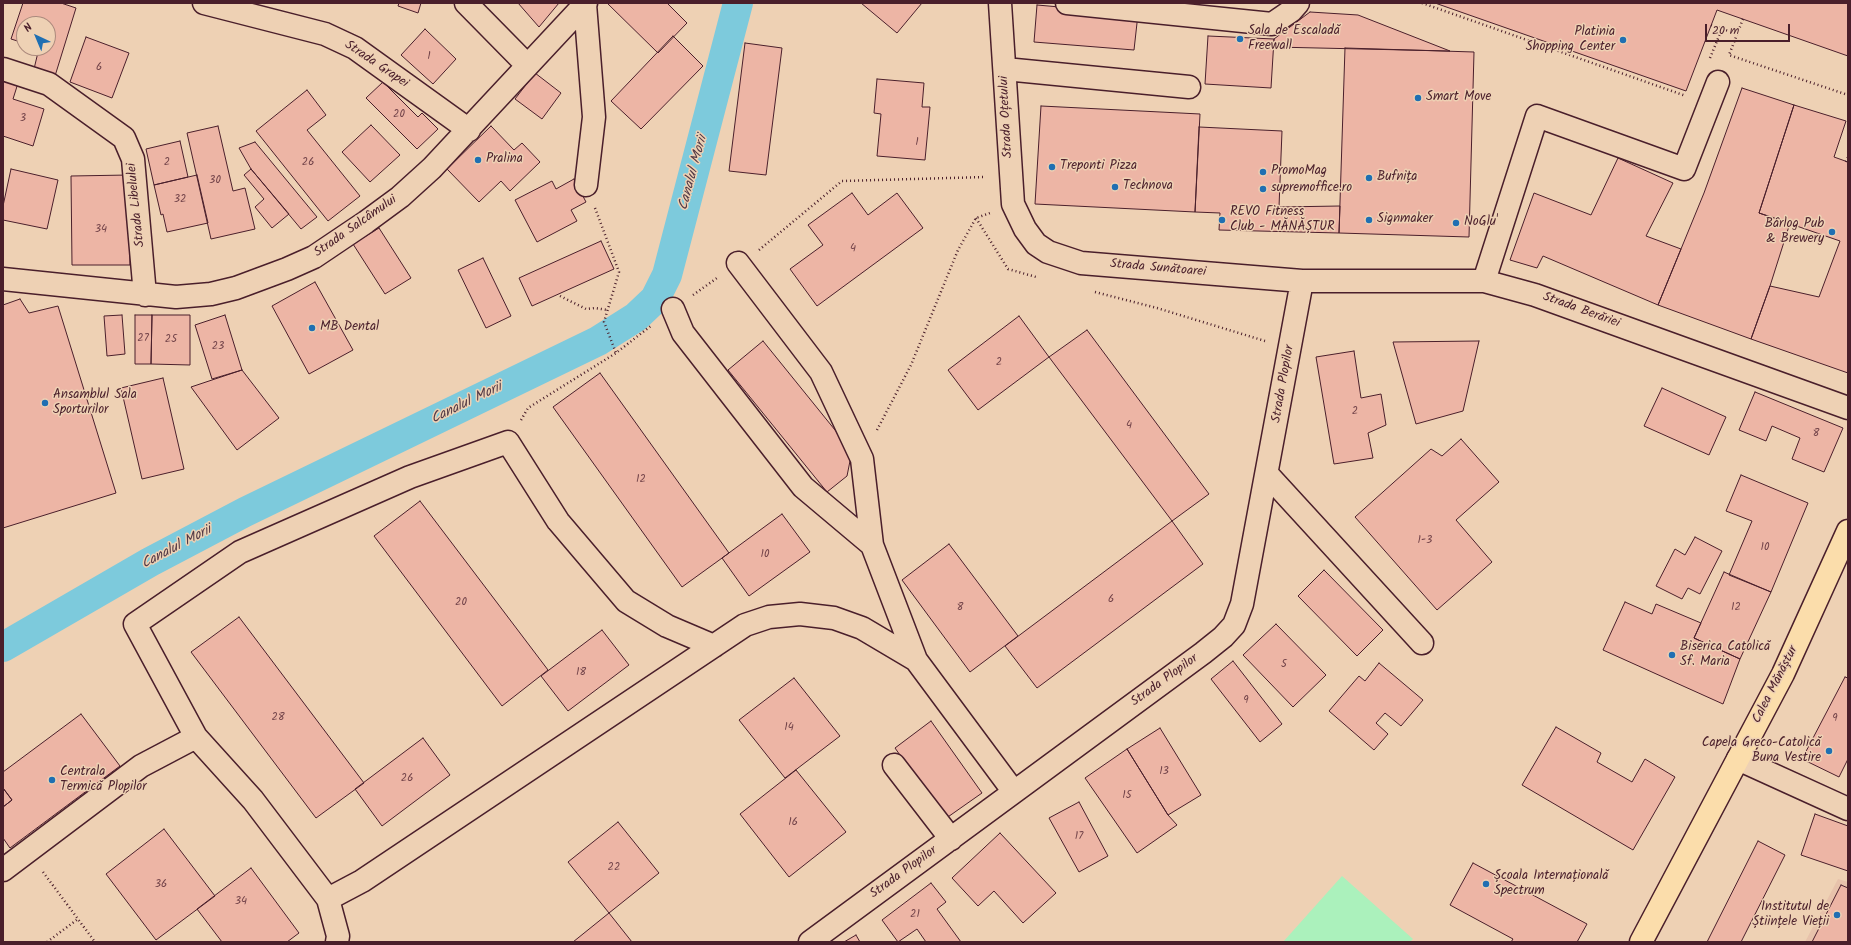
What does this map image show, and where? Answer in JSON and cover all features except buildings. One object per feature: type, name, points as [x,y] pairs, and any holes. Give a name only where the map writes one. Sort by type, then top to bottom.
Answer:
[{"type":"main road","name":"Calea Mănăștur","points":[[1641,942],[1783,674],[1848,531]]},
{"type":"street","name":"Strada Grapei","points":[[204,3],[325,34],[355,48],[469,130]]},
{"type":"street","points":[[466,3],[527,65]]},
{"type":"street","name":"Strada Oțetului","points":[[1000,3],[1013,204],[1025,229]]},
{"type":"street","points":[[1067,3],[1272,24],[1291,12],[1298,3]]},
{"type":"street","name":"Strada Salcâmului","points":[[3,279],[145,295],[176,297],[211,294],[242,285],[314,257],[338,242],[400,197],[432,168],[469,130],[527,65],[586,4]]},
{"type":"street","points":[[586,4],[594,117],[586,185]]},
{"type":"street","name":"Strada Libelulei","points":[[3,69],[49,84],[124,138],[133,159],[145,295]]},
{"type":"street","points":[[1005,69],[1188,87]]},
{"type":"street","points":[[1484,281],[1538,116],[1684,169],[1718,82]]},
{"type":"street","name":"Strada Sunătoarei","points":[[1025,229],[1036,244],[1048,252],[1082,263],[1302,281]]},
{"type":"street","points":[[738,263],[821,372],[862,459],[872,545],[916,660],[1014,792]]},
{"type":"street","name":"Strada Berăriei","points":[[1302,281],[1484,281],[1535,295],[1848,408]]},
{"type":"street","name":"Strada Plopilor","points":[[810,942],[1203,653],[1223,637],[1234,625],[1242,604],[1302,281]]},
{"type":"street","points":[[673,309],[683,333],[803,487],[872,545]]},
{"type":"street","points":[[337,942],[338,936],[328,899],[253,800],[196,737],[135,624],[240,552],[410,477],[508,442],[558,521],[626,601],[667,626],[714,646]]},
{"type":"street","points":[[1267,474],[1422,643]]},
{"type":"street","points":[[328,899],[362,881],[745,625],[769,617],[800,614],[834,618],[862,628],[916,660]]},
{"type":"street","points":[[3,870],[141,766],[196,737]]},
{"type":"street","points":[[1738,759],[1848,809]]},
{"type":"street","points":[[894,765],[951,839]]},
{"type":"path","points":[[1422,3],[1688,97]]},
{"type":"path","points":[[1743,19],[1729,55],[1848,95]]},
{"type":"path","points":[[1711,25],[1737,34]]},
{"type":"path","points":[[1846,162],[1848,157]]},
{"type":"path","points":[[508,442],[528,408],[616,353],[673,309],[738,263],[766,247],[842,181],[1011,176]]},
{"type":"path","points":[[586,185],[619,272],[604,322],[616,353]]},
{"type":"path","points":[[862,459],[911,365],[958,250],[976,218],[1013,204]]},
{"type":"path","points":[[976,218],[1008,269],[1041,278]]},
{"type":"path","points":[[1091,291],[1157,308],[1290,349]]},
{"type":"path","points":[[560,296],[586,310],[596,308],[608,310]]},
{"type":"path","points":[[27,851],[95,942]]},
{"type":"path","points":[[47,942],[78,919]]},
{"type":"shaded area","name":"Institutul de Științele Vieții","points":[[1838,879],[1848,882],[1848,942],[1805,942]]},
{"type":"green space","points":[[1342,876],[1413,939],[1410,942],[1283,942]]},
{"type":"waterway","name":"Canalul Morii","points":[[3,647],[150,562],[245,512],[598,341],[636,317],[655,299],[667,275],[738,3]]},
{"type":"place","name":"Sala de Escaladă Freewall","points":[[1240,39]]},
{"type":"place","name":"Platinia Shopping Center","points":[[1623,40]]},
{"type":"place","name":"Smart Move","points":[[1418,98]]},
{"type":"place","name":"Pralina","points":[[478,160]]},
{"type":"place","name":"Treponti Pizza","points":[[1052,167]]},
{"type":"place","name":"PromoMag","points":[[1263,172]]},
{"type":"place","name":"Bufnița","points":[[1369,178]]},
{"type":"place","name":"Technova","points":[[1115,187]]},
{"type":"place","name":"supremoffice.ro","points":[[1263,189]]},
{"type":"place","name":"REVO Fitness Club - MĂNĂȘTUR","points":[[1222,220]]},
{"type":"place","name":"Signmaker","points":[[1369,220]]},
{"type":"place","name":"NoGlu'","points":[[1456,223]]},
{"type":"place","name":"Bârlog Pub & Brewery","points":[[1832,232]]},
{"type":"place","name":"MB Dental","points":[[312,328]]},
{"type":"place","name":"Ansamblul Sala Sporturilor","points":[[45,403]]},
{"type":"place","name":"Biserica Catolică Sf. Maria","points":[[1672,655]]},
{"type":"place","name":"Capela Greco-Catolică Buna Vestire","points":[[1829,751]]},
{"type":"place","name":"Centrala Termică Plopilor","points":[[52,780]]},
{"type":"place","name":"Școala Internațională Spectrum","points":[[1486,884]]},
{"type":"place","name":"Institutul de Științele Vieții","points":[[1837,915]]}]
